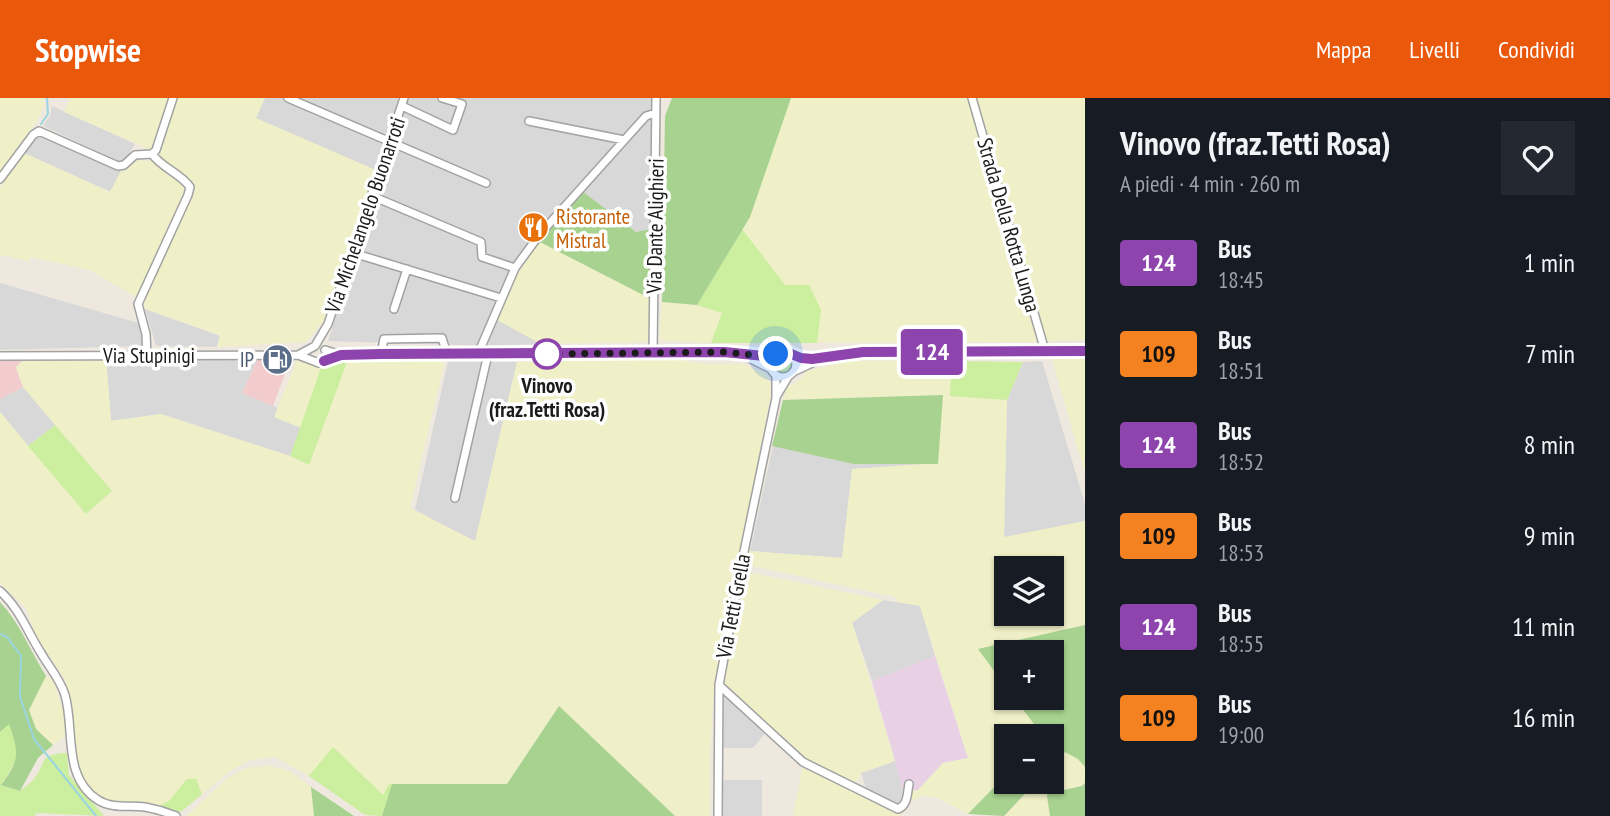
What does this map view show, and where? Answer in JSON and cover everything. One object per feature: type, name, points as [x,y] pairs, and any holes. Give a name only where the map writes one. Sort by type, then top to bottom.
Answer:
[{"type":"street","points":[[0,179],[33,135],[43,131],[118,166],[124,165],[135,155],[152,154],[156,150],[173,98]]},
{"type":"street","points":[[288,98],[486,183]]},
{"type":"street","points":[[403,102],[453,130],[462,104],[442,98]]},
{"type":"street","name":"Via Dante Alighieri","points":[[653,353],[656,98]]},
{"type":"street","name":"Strada Della Rotta Lunga","points":[[972,98],[1045,351]]},
{"type":"street","name":"Via Michelangelo Buonarroti","points":[[318,348],[403,102]]},
{"type":"street","points":[[478,354],[515,268],[540,234],[646,116],[656,113]]},
{"type":"street","points":[[529,121],[624,140]]},
{"type":"street","points":[[147,355],[146,334],[138,304],[190,187],[185,179],[152,154]]},
{"type":"street","points":[[372,196],[481,242],[482,257],[515,268]]},
{"type":"street","points":[[353,253],[501,298]]},
{"type":"street","points":[[394,309],[407,269]]},
{"type":"street","points":[[381,354],[384,339],[442,338],[447,354]]},
{"type":"street","points":[[318,348],[309,355],[311,361],[316,363],[341,355],[381,354],[735,353],[773,357],[784,351],[801,358],[822,358],[863,352],[1085,351]]},
{"type":"street","points":[[318,348],[341,355]]},
{"type":"street","points":[[318,348],[326,355],[324,361]]},
{"type":"street","name":"Via Stupinigi","points":[[0,356],[298,355],[318,348]]},
{"type":"street","points":[[735,353],[753,359],[774,372],[791,374],[822,358]]},
{"type":"street","points":[[455,498],[488,354]]},
{"type":"street","name":"Via Stupinigi","points":[[298,355],[311,361]]},
{"type":"street","points":[[791,374],[796,363],[793,355]]},
{"type":"street","points":[[773,357],[774,372]]},
{"type":"street","name":"Via Tetti Grella","points":[[718,816],[719,685],[776,398],[774,372]]},
{"type":"street","name":"Via Tetti Grella","points":[[776,398],[791,374]]},
{"type":"street","points":[[0,591],[19,611],[34,642],[60,682],[66,697],[75,768],[88,790],[98,800],[111,806],[143,807],[176,816]]},
{"type":"street","points":[[719,685],[803,762],[898,808],[903,807],[906,802],[909,784]]},
{"type":"shaded area","points":[[265,98],[660,98],[658,228],[636,232],[578,188],[512,269],[492,316],[541,344],[487,346],[328,341],[382,173],[255,118]]},
{"type":"shaded area","points":[[52,106],[135,144],[124,162],[120,162],[43,126],[50,116]]},
{"type":"shaded area","points":[[39,136],[121,171],[111,192],[24,153]]},
{"type":"shaded area","points":[[0,283],[142,324],[143,346],[0,350]]},
{"type":"shaded area","points":[[145,309],[220,336],[217,347],[156,346]]},
{"type":"shaded area","points":[[259,357],[242,393],[278,408],[274,417],[301,428],[290,456],[161,414],[111,421],[106,359]]},
{"type":"shaded area","points":[[259,357],[291,358],[273,406],[242,393]]},
{"type":"shaded area","points":[[0,361],[22,361],[16,367],[23,387],[0,399]]},
{"type":"shaded area","points":[[448,361],[517,362],[475,542],[415,510]]},
{"type":"shaded area","points":[[1042,361],[1085,504],[1085,521],[1004,538],[1007,400],[1023,362]]},
{"type":"shaded area","points":[[23,387],[55,425],[28,446],[0,412],[0,399]]},
{"type":"shaded area","points":[[783,400],[938,464],[852,469],[842,558],[750,551]]},
{"type":"shaded area","points":[[883,600],[920,606],[935,656],[872,681],[852,622]]},
{"type":"shaded area","points":[[935,656],[968,758],[943,763],[918,790],[904,792],[872,681]]},
{"type":"shaded area","points":[[727,697],[766,732],[753,748],[723,748],[724,698]]},
{"type":"shaded area","points":[[895,761],[904,792],[900,806],[866,789],[861,773]]},
{"type":"shaded area","points":[[722,780],[762,780],[762,816],[723,816]]},
{"type":"green space","points":[[0,98],[44,98],[44,106],[37,121],[0,172]]},
{"type":"green space","points":[[70,98],[171,98],[151,150],[64,112]]},
{"type":"green space","points":[[175,98],[265,98],[256,118],[378,171],[326,318],[306,342],[217,347],[220,335],[145,309],[143,301],[193,186],[188,179],[159,159],[157,154]]},
{"type":"green space","points":[[672,98],[791,98],[750,217],[697,305],[662,302],[665,116]]},
{"type":"green space","points":[[790,98],[971,98],[1041,342],[817,343],[821,310],[785,285],[742,229],[750,217]]},
{"type":"green space","points":[[974,98],[1085,98],[1085,340],[1045,341]]},
{"type":"green space","points":[[24,153],[110,192],[121,171],[125,172],[134,160],[153,161],[186,185],[187,192],[139,299],[90,270],[31,257],[28,261],[0,255],[0,187]]},
{"type":"green space","points":[[582,191],[636,232],[651,229],[649,298],[540,242]]},
{"type":"green space","points":[[742,229],[785,285],[809,285],[821,310],[817,343],[711,343],[722,313],[697,305]]},
{"type":"green space","points":[[540,242],[649,298],[649,342],[541,344],[497,320],[518,270]]},
{"type":"green space","points":[[662,302],[697,305],[722,313],[711,343],[659,340]]},
{"type":"green space","points":[[784,355],[790,358],[793,364],[790,370],[784,373],[778,370],[775,364],[778,358]]},
{"type":"green space","points":[[106,359],[111,421],[161,414],[290,456],[308,465],[347,362],[445,360],[410,508],[475,541],[517,362],[675,359],[705,364],[744,364],[765,374],[770,382],[771,394],[714,687],[710,816],[675,816],[559,706],[507,784],[389,784],[383,796],[333,748],[309,776],[275,757],[250,760],[230,771],[202,794],[196,780],[187,779],[169,801],[161,805],[114,801],[100,797],[89,789],[80,775],[66,681],[36,636],[26,608],[0,583],[0,412],[86,514],[112,491],[23,387],[16,367],[22,361]]},
{"type":"green space","points":[[1052,359],[1085,359],[1085,474]]},
{"type":"green space","points":[[297,360],[321,368],[301,428],[274,417]]},
{"type":"green space","points":[[850,361],[952,361],[950,396],[1007,400],[1004,537],[1085,521],[1085,625],[1018,640],[994,640],[994,645],[978,649],[994,670],[994,710],[1024,710],[1035,724],[994,724],[994,787],[968,814],[936,797],[922,796],[909,802],[910,791],[918,790],[943,763],[968,758],[920,606],[898,602],[895,597],[748,565],[750,551],[842,558],[852,469],[938,463],[942,395],[783,400],[787,387],[798,381],[807,371]]},
{"type":"green space","points":[[952,361],[1023,362],[1007,400],[950,396]]},
{"type":"green space","points":[[347,362],[309,465],[290,456],[321,368]]},
{"type":"green space","points":[[943,395],[938,464],[854,464],[772,446],[783,400]]},
{"type":"green space","points":[[55,425],[112,491],[86,514],[28,446]]},
{"type":"green space","points":[[748,572],[883,600],[852,623],[895,761],[861,773],[856,783],[830,772],[802,758],[725,684]]},
{"type":"green space","points":[[0,602],[19,628],[46,676],[29,710],[36,729],[53,745],[38,758],[20,791],[1,785],[15,763],[16,749],[9,724],[0,732]]},
{"type":"green space","points":[[1085,625],[1085,767],[1078,759],[1064,753],[1064,724],[1034,724],[1023,710],[1064,710],[1064,640],[1018,640]]},
{"type":"green space","points":[[994,645],[994,671],[978,649]]},
{"type":"green space","points":[[46,676],[53,680],[65,716],[65,737],[53,745],[36,729],[29,710]]},
{"type":"green space","points":[[559,706],[675,816],[382,816],[392,784],[507,784]]},
{"type":"green space","points":[[9,723],[16,755],[12,768],[1,785],[20,791],[34,779],[47,757],[67,753],[69,775],[104,816],[36,813],[35,816],[0,816],[0,732]]},
{"type":"green space","points":[[333,747],[383,795],[389,784],[392,784],[382,816],[365,815],[309,776]]},
{"type":"green space","points":[[1064,753],[1078,759],[1085,767],[1085,783],[1082,786],[1064,790]]},
{"type":"green space","points":[[803,765],[878,800],[903,816],[793,816]]},
{"type":"green space","points":[[269,766],[290,771],[311,787],[314,816],[186,816],[228,778],[249,767]]},
{"type":"green space","points":[[187,779],[196,779],[202,794],[182,811],[173,812],[161,805],[169,801]]},
{"type":"green space","points":[[1085,783],[1085,816],[1050,816],[1047,794],[1064,794],[1064,790]]},
{"type":"green space","points":[[311,787],[354,816],[314,816]]},
{"type":"green space","points":[[994,787],[994,794],[1025,794],[1004,816],[968,814]]},
{"type":"green space","points":[[1025,794],[1051,794],[1047,796],[1050,816],[1004,816]]},
{"type":"waterway","points":[[41,124],[48,114],[47,98]]},
{"type":"waterway","points":[[0,634],[7,637],[21,656],[20,697],[34,739],[96,816]]},
{"type":"bus line","name":"124","points":[[324,361],[341,355],[381,354],[724,352],[773,357],[784,351],[812,359],[863,352],[1085,351]]},
{"type":"place","name":"Ristorante Mistral","points":[[533,228]]},
{"type":"place","name":"Vinovo (fraz.Tetti Rosa)","points":[[547,354]]},
{"type":"place","name":"IP","points":[[277,359]]},
{"type":"route","points":[[547,354],[724,352],[773,357],[776,354]]}]
